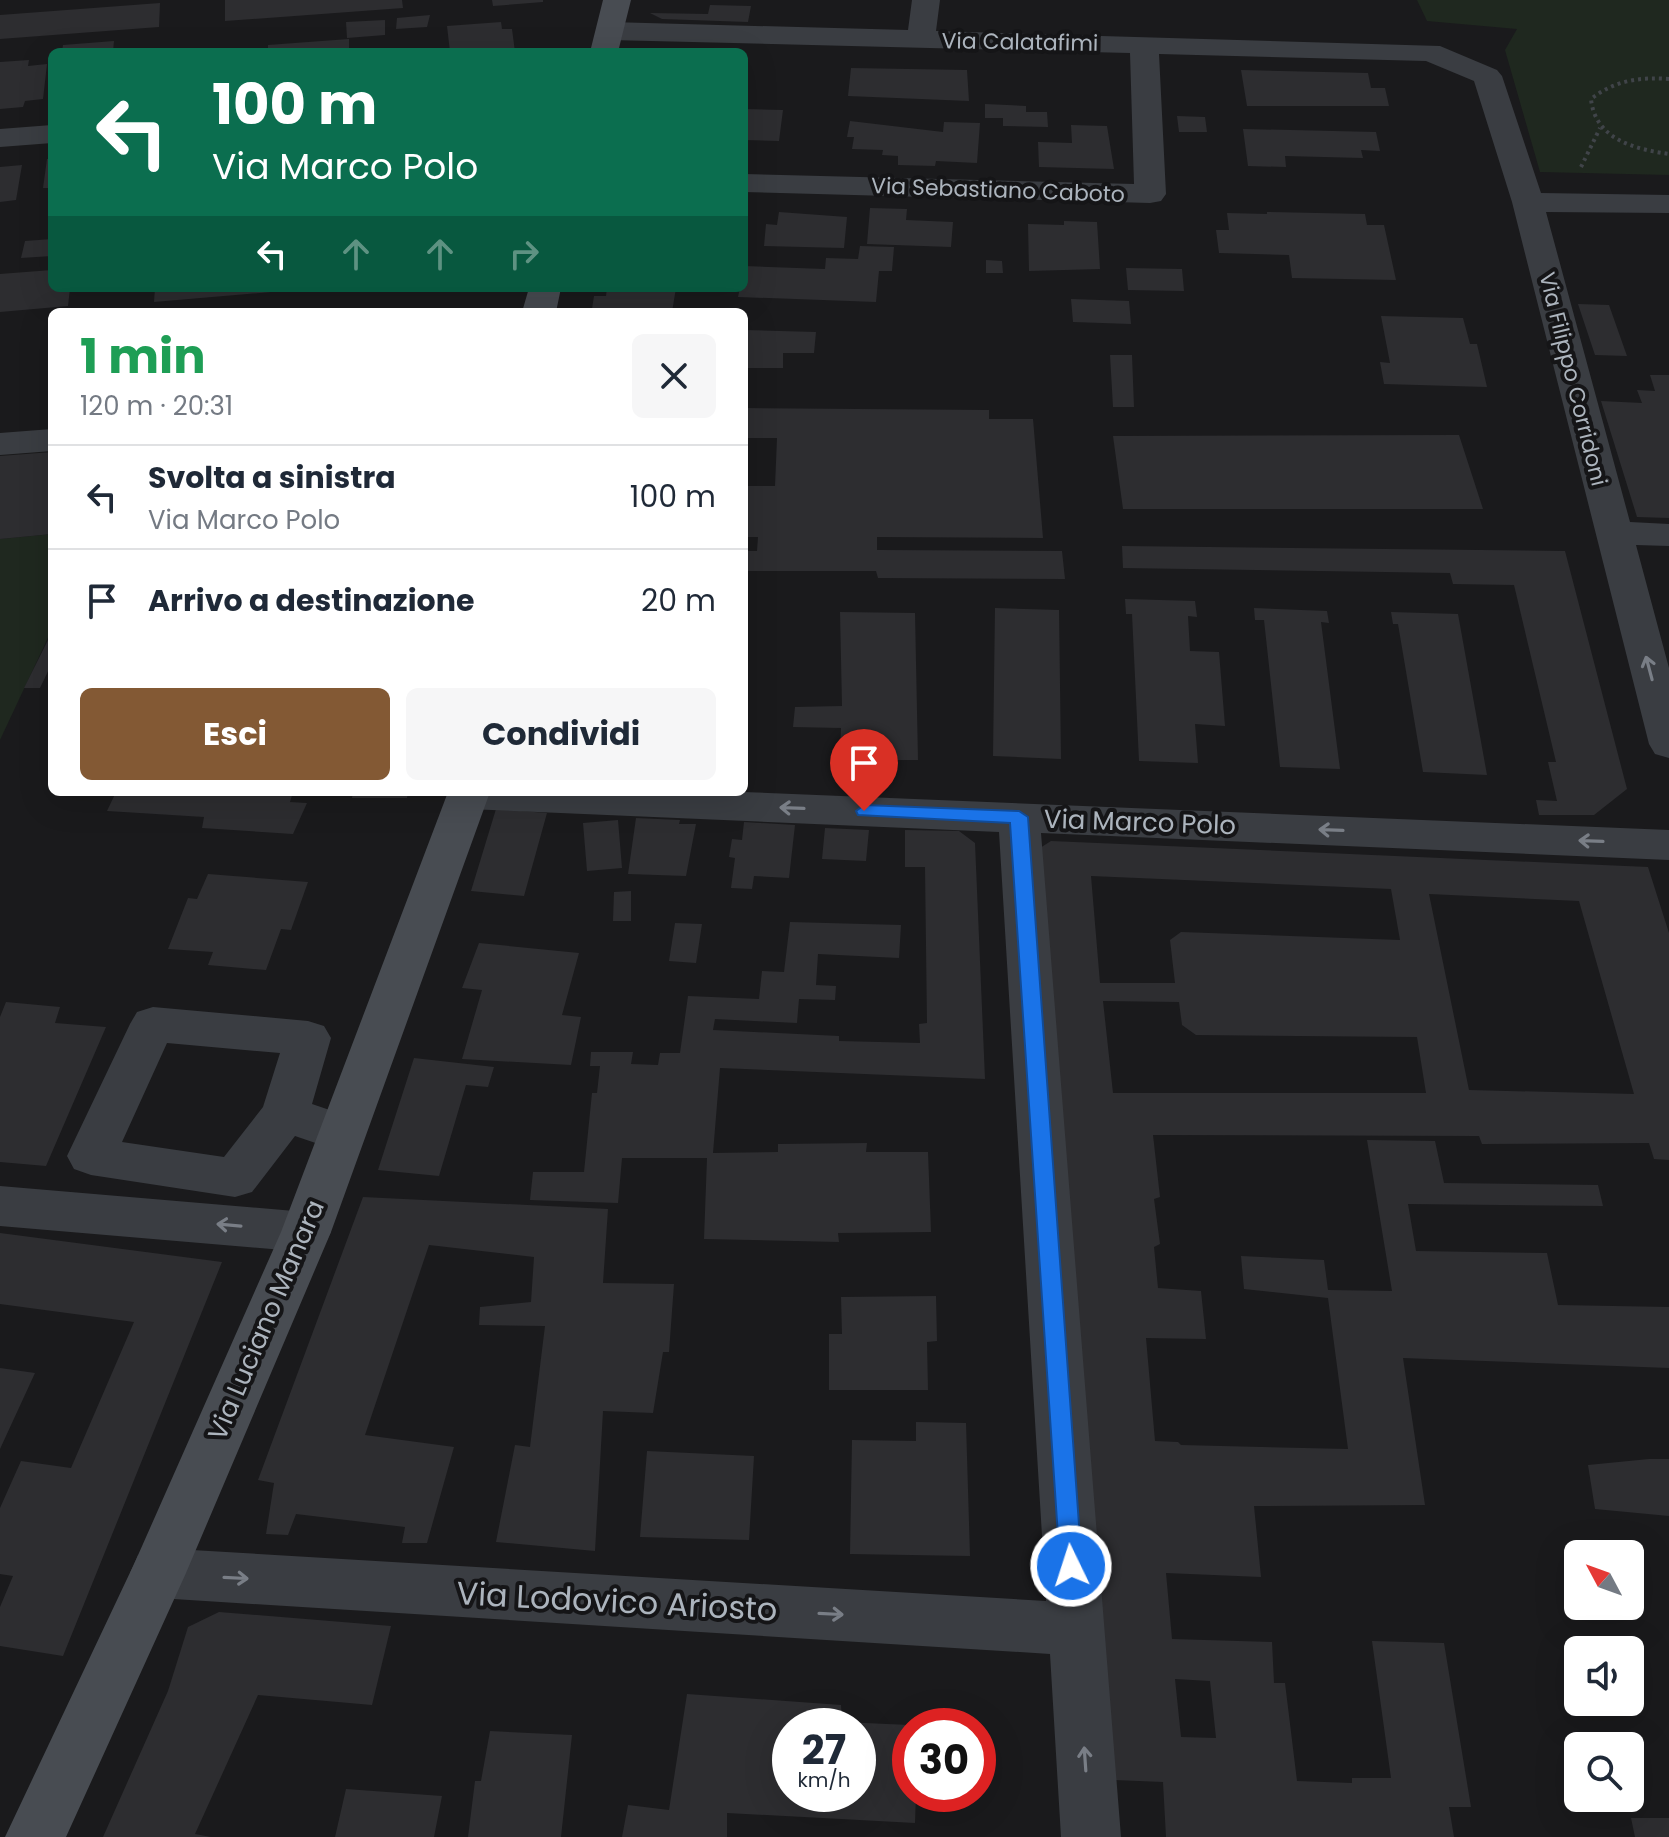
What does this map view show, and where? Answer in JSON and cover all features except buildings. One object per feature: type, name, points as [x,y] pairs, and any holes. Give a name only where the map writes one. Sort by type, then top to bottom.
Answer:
[{"type":"main road","points":[[607,41],[617,0]]},
{"type":"main road","name":"Via Luciano Manara","points":[[35,1837],[158,1573],[306,1232],[467,796]]},
{"type":"street","points":[[921,39],[926,0]]},
{"type":"street","name":"Via Calatafimi","points":[[607,41],[921,39],[1430,52]]},
{"type":"street","name":"Via Sebastiano Caboto","points":[[748,183],[1150,194],[1144,45]]},
{"type":"street","name":"Via Filippo Corridoni","points":[[1430,52],[1487,76],[1528,202],[1669,744]]},
{"type":"street","points":[[0,138],[48,134]]},
{"type":"street","points":[[1528,202],[1669,204]]},
{"type":"street","points":[[0,444],[48,440]]},
{"type":"street","points":[[1613,533],[1669,535]]},
{"type":"street","name":"Via Marco Polo","points":[[537,796],[1669,845]]},
{"type":"street","points":[[1019,817],[1091,1837]]},
{"type":"street","points":[[153,1024],[308,1038],[285,1114],[235,1178],[91,1156],[153,1024]]},
{"type":"street","points":[[285,1114],[342,1133]]},
{"type":"street","points":[[0,1206],[306,1232]]},
{"type":"street","name":"Via Lodovico Ariosto","points":[[158,1573],[1075,1629]]},
{"type":"path","points":[[1669,79],[1627,79],[1605,87],[1591,99],[1590,114],[1600,128],[1623,143],[1669,154]]},
{"type":"shaded area","points":[[1417,0],[1669,0],[1669,175],[1540,172],[1505,50],[1517,29],[1427,21]]},
{"type":"shaded area","points":[[48,534],[48,638],[0,740],[0,539]]},
{"type":"route","points":[[864,811],[1019,817],[1071,1566]]}]
